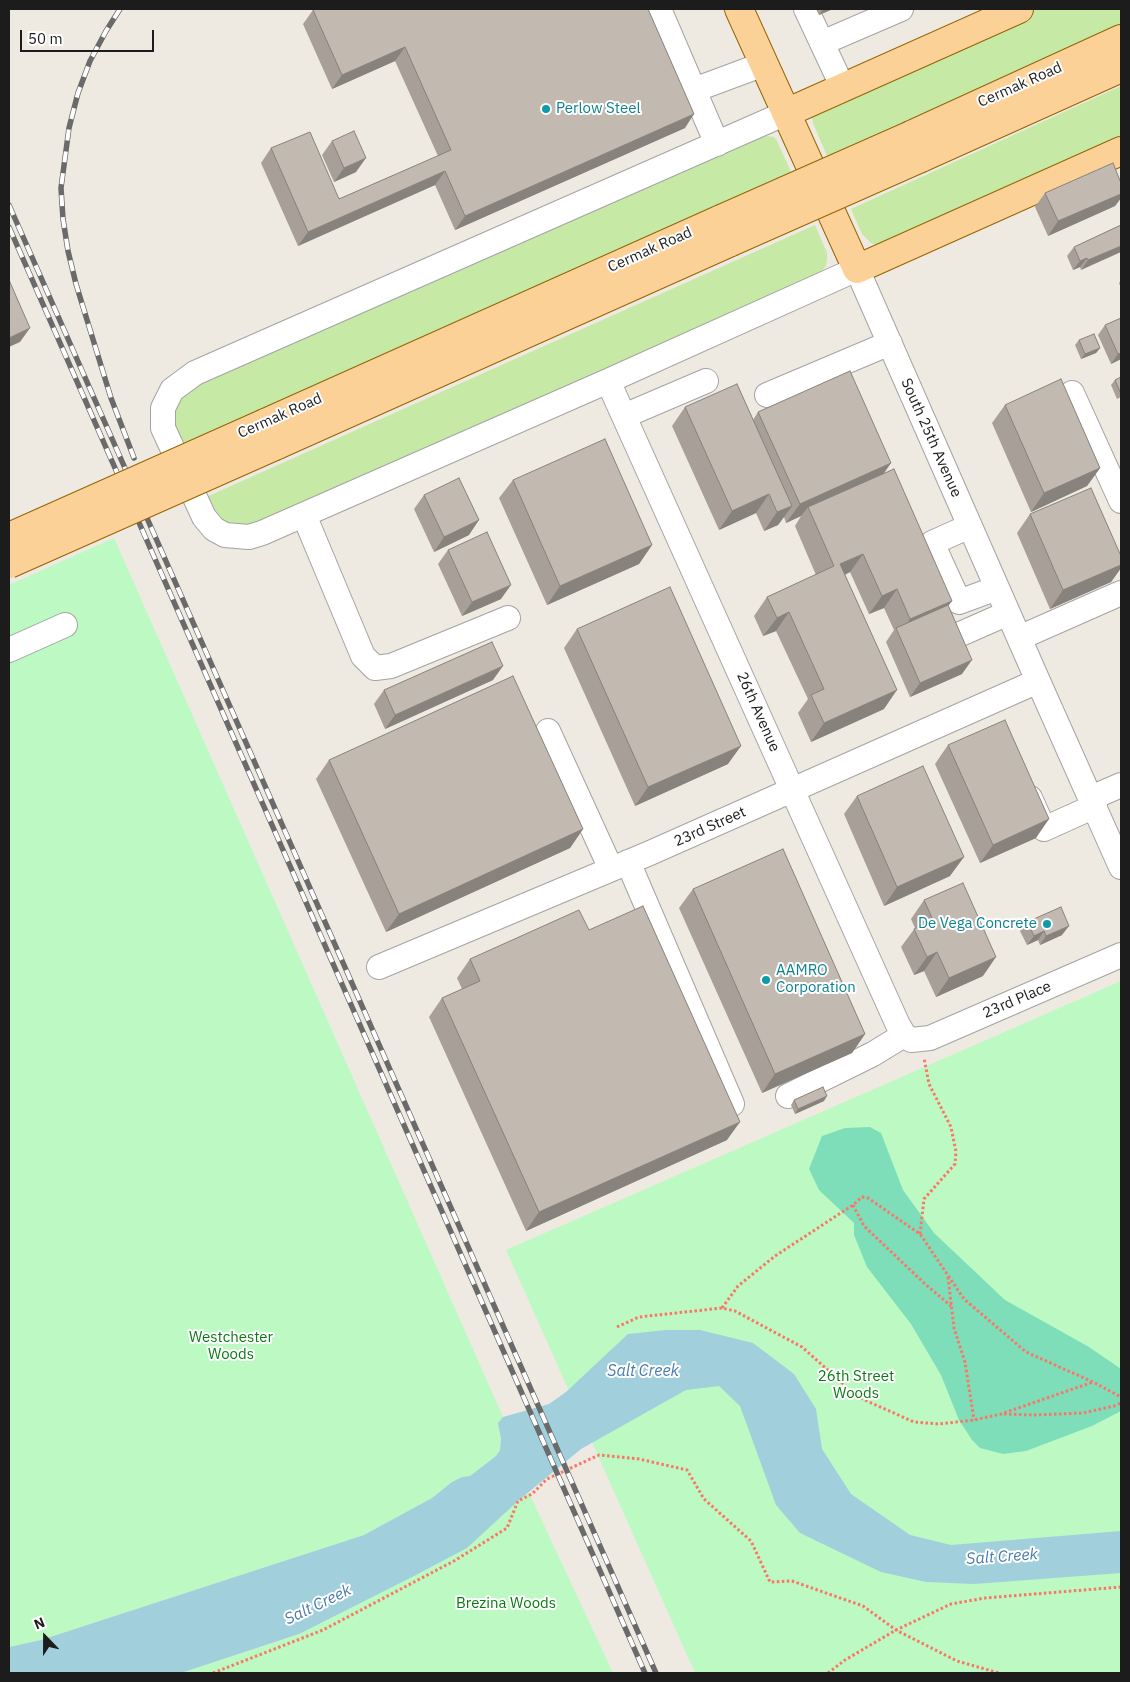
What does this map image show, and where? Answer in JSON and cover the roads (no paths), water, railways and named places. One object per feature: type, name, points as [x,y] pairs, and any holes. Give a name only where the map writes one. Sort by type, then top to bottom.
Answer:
[{"type":"main road","name":"South 25th Avenue","points":[[739,9],[857,269]]},
{"type":"main road","points":[[786,113],[1019,9]]},
{"type":"main road","name":"Cermak Road","points":[[916,146],[1121,39]]},
{"type":"main road","name":"Cermak Road","points":[[9,564],[270,434],[726,230],[916,146],[1121,68]]},
{"type":"main road","points":[[857,269],[1121,151]]},
{"type":"main road","name":"Cermak Road","points":[[9,536],[270,434]]},
{"type":"street","points":[[659,9],[717,144]]},
{"type":"street","points":[[806,9],[843,88]]},
{"type":"street","points":[[822,43],[901,9]]},
{"type":"street","points":[[694,90],[764,64]]},
{"type":"street","points":[[786,113],[195,373],[172,390],[164,408],[163,428],[204,517],[214,529],[225,536],[249,537],[304,515],[857,269]]},
{"type":"street","name":"South 25th Avenue","points":[[857,269],[1121,867]]},
{"type":"street","points":[[767,395],[890,343]]},
{"type":"street","name":"26th Avenue","points":[[608,381],[898,1025],[912,1038]]},
{"type":"street","points":[[624,416],[706,381]]},
{"type":"street","points":[[1072,393],[1121,501]]},
{"type":"street","points":[[304,515],[363,656],[375,668],[391,666],[508,618]]},
{"type":"street","points":[[970,526],[932,543],[959,602],[997,588]]},
{"type":"street","points":[[1019,638],[1121,593]]},
{"type":"street","points":[[956,636],[1008,613]]},
{"type":"street","points":[[9,650],[65,625]]},
{"type":"street","name":"23rd Street","points":[[379,967],[620,866],[1038,681]]},
{"type":"street","points":[[986,704],[996,725]]},
{"type":"street","points":[[548,731],[620,866],[732,1104]]},
{"type":"street","points":[[1020,777],[1044,829],[1121,785]]},
{"type":"street","name":"23rd Place","points":[[788,1096],[873,1054],[912,1038],[930,1038],[1121,955]]},
{"type":"water","name":"Salt Creek","points":[[666,1330],[700,1330],[753,1343],[794,1374],[816,1409],[822,1449],[851,1494],[910,1535],[951,1545],[1121,1531],[1121,1573],[974,1584],[926,1582],[881,1572],[800,1533],[776,1505],[740,1406],[719,1386],[686,1390],[581,1449],[518,1501],[467,1548],[299,1634],[181,1673],[9,1673],[9,1647],[41,1640],[364,1535],[432,1498],[452,1482],[462,1477],[470,1476],[496,1456],[500,1450],[501,1439],[498,1423],[503,1417],[549,1404],[566,1392],[628,1334]]},
{"type":"railway","points":[[120,9],[90,61],[78,93],[69,128],[61,188],[63,219],[76,284],[111,398],[134,458]]},
{"type":"railway","points":[[9,205],[656,1673]]},
{"type":"railway","points":[[9,227],[645,1673]]},
{"type":"place","name":"Perlow Steel","points":[[546,109]]},
{"type":"place","name":"De Vega Concrete","points":[[1047,924]]},
{"type":"place","name":"AAMRO Corporation","points":[[766,980]]},
{"type":"park label","name":"Westchester Woods","points":[[231,1346]]},
{"type":"park label","name":"26th Street Woods","points":[[856,1386]]},
{"type":"park label","name":"Brezina Woods","points":[[506,1604]]}]
